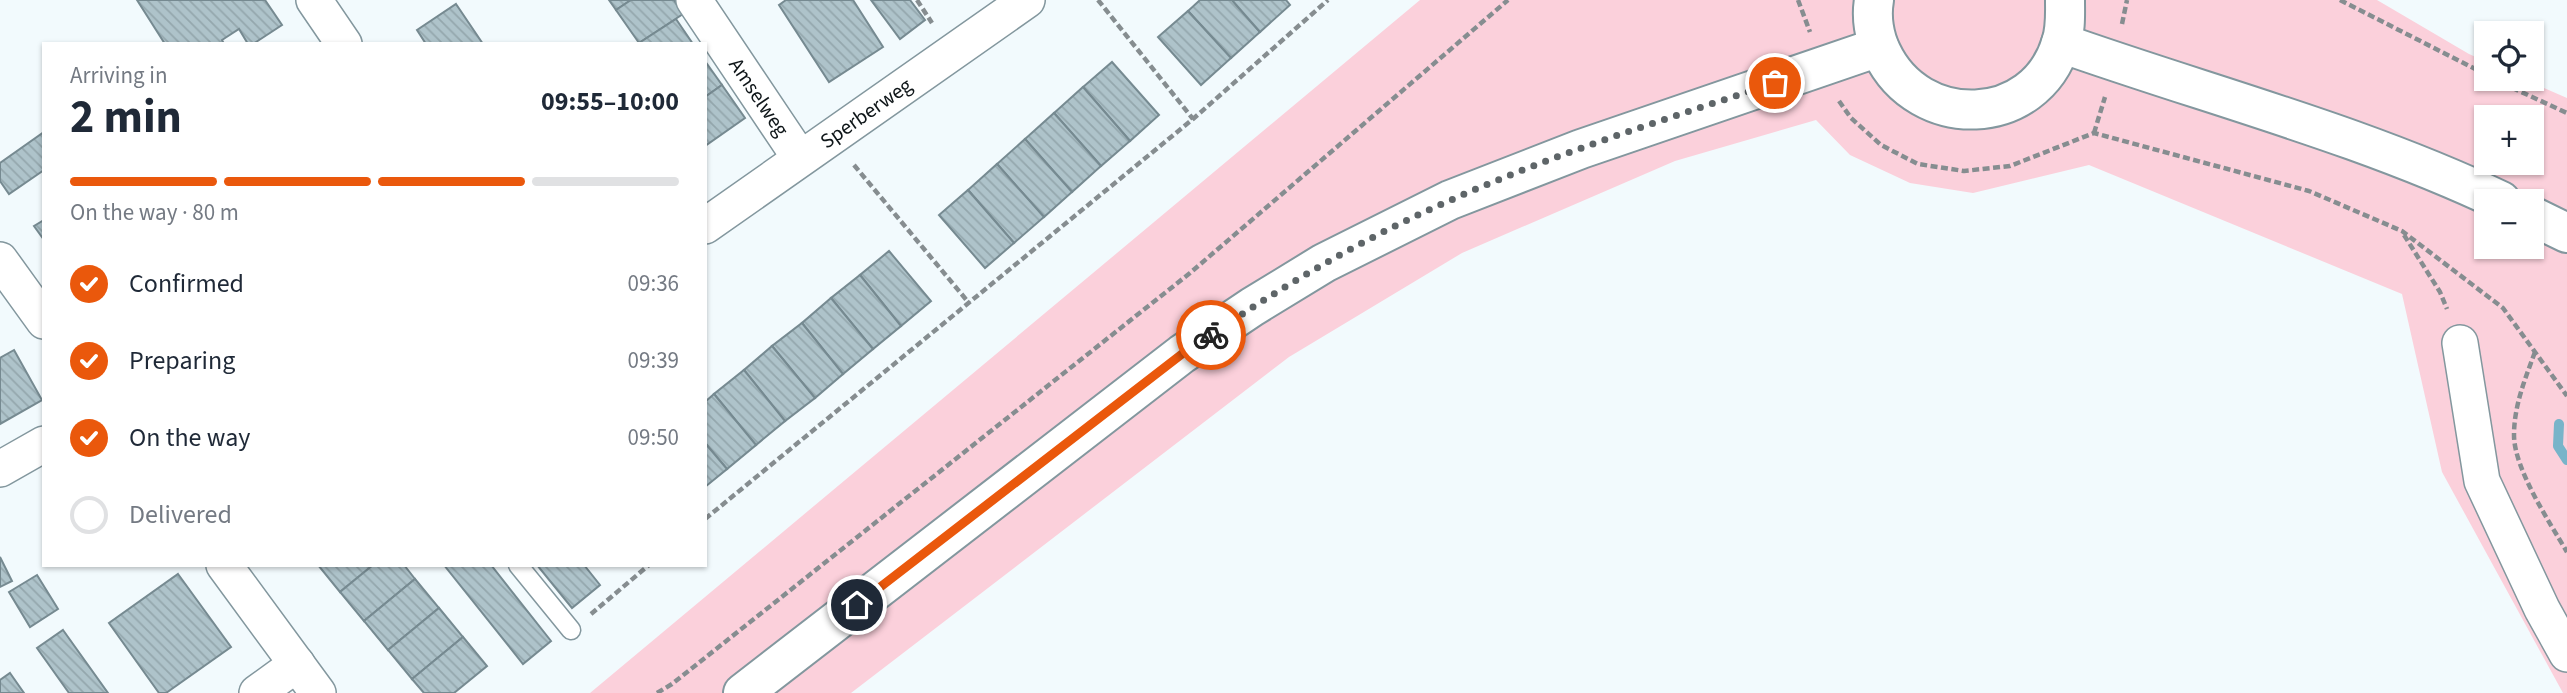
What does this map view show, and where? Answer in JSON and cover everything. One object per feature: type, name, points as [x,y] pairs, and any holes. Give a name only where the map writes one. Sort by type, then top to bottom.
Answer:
[{"type":"main road","points":[[1874,0],[1874,27],[1879,47],[1900,81],[1915,94],[1933,103],[1952,109],[1972,110],[2010,102],[2028,91],[2048,69],[2061,43],[2066,21],[2065,0]]},
{"type":"main road","points":[[2061,43],[2339,135],[2445,174],[2476,189]]},
{"type":"main road","points":[[743,693],[1182,354],[1324,263],[1407,220],[1515,173],[1879,47]]},
{"type":"main road","points":[[2544,222],[2567,233]]},
{"type":"street","points":[[314,0],[343,42]]},
{"type":"street","name":"Amselweg","points":[[694,0],[800,158]]},
{"type":"street","name":"Sperberweg","points":[[707,225],[1027,0]]},
{"type":"street","points":[[0,260],[42,318]]},
{"type":"street","points":[[2460,344],[2482,481],[2542,609],[2567,654]]},
{"type":"street","points":[[0,469],[42,444]]},
{"type":"street","points":[[225,567],[318,693]]},
{"type":"street","points":[[257,693],[297,664]]},
{"type":"lane","points":[[521,567],[571,630]]},
{"type":"path","points":[[1098,0],[1193,119]]},
{"type":"path","points":[[707,517],[1193,119],[1328,0]]},
{"type":"path","points":[[657,693],[1190,273],[1508,0]]},
{"type":"path","points":[[2340,0],[2474,68]]},
{"type":"path","points":[[2519,91],[2567,113]]},
{"type":"path","points":[[2094,133],[2309,191],[2402,232],[2503,308],[2567,396]]},
{"type":"path","points":[[831,138],[969,303]]},
{"type":"path","points":[[2402,232],[2440,292],[2460,344]]},
{"type":"path","points":[[2535,352],[2518,402],[2514,438],[2528,484],[2567,552]]},
{"type":"path","points":[[571,630],[647,567]]},
{"type":"shaded area","points":[[1420,0],[2377,0],[2474,56],[2474,91],[2544,91],[2544,88],[2567,98],[2567,693],[2563,693],[2442,472],[2402,294],[2089,165],[1973,193],[1910,183],[1850,155],[1816,120],[1675,161],[1462,253],[1289,357],[851,693],[590,693]]},
{"type":"building","points":[[137,0],[265,0],[282,25],[256,42],[247,42],[239,29],[222,40],[223,42],[164,42]]},
{"type":"building","points":[[609,0],[631,0],[616,10]]},
{"type":"building","points":[[631,0],[674,0],[683,14],[638,42],[616,10]]},
{"type":"building","points":[[786,0],[853,0],[883,47],[829,82],[779,5]]},
{"type":"building","points":[[871,0],[910,0],[925,20],[900,39]]},
{"type":"building","points":[[1200,0],[1232,0],[1260,32],[1231,58],[1188,11]]},
{"type":"building","points":[[1232,0],[1286,0],[1290,5],[1260,32]]},
{"type":"building","points":[[456,4],[482,42],[425,42],[417,30]]},
{"type":"building","points":[[1188,11],[1231,58],[1201,85],[1158,37]]},
{"type":"building","points":[[676,19],[692,42],[641,42]]},
{"type":"building","points":[[1112,62],[1159,115],[1130,141],[1083,87]]},
{"type":"building","points":[[707,64],[722,85],[707,96]]},
{"type":"building","points":[[722,85],[745,118],[707,145],[707,96]]},
{"type":"building","points":[[1083,87],[1130,141],[1101,166],[1054,113]]},
{"type":"building","points":[[1054,113],[1101,166],[1072,192],[1025,139]]},
{"type":"building","points":[[42,133],[42,171],[9,194],[0,181],[0,163]]},
{"type":"building","points":[[1025,139],[1072,192],[1044,217],[997,164]]},
{"type":"building","points":[[997,164],[1044,217],[1014,243],[968,190]]},
{"type":"building","points":[[968,190],[1014,243],[985,268],[939,215]]},
{"type":"building","points":[[42,221],[42,237],[34,226]]},
{"type":"building","points":[[889,251],[931,301],[901,326],[860,275]]},
{"type":"building","points":[[860,275],[901,326],[873,349],[831,298]]},
{"type":"building","points":[[831,298],[873,349],[843,374],[802,323]]},
{"type":"building","points":[[802,323],[843,374],[815,398],[772,346]]},
{"type":"building","points":[[772,346],[815,398],[785,421],[744,370]]},
{"type":"building","points":[[14,350],[42,400],[0,424],[0,358]]},
{"type":"building","points":[[744,370],[785,421],[756,445],[714,394]]},
{"type":"building","points":[[714,394],[756,445],[727,469],[707,445],[707,400]]},
{"type":"building","points":[[707,445],[727,469],[707,485]]},
{"type":"building","points":[[0,557],[12,581],[0,587]]},
{"type":"building","points":[[320,567],[371,567],[340,592]]},
{"type":"building","points":[[371,567],[406,567],[415,579],[364,621],[340,592]]},
{"type":"building","points":[[446,567],[493,567],[551,641],[523,664]]},
{"type":"building","points":[[539,567],[586,567],[600,585],[572,608]]},
{"type":"building","points":[[178,574],[231,647],[166,693],[159,693],[109,623]]},
{"type":"building","points":[[37,575],[58,609],[30,627],[9,592]]},
{"type":"building","points":[[415,579],[439,608],[388,650],[364,621]]},
{"type":"building","points":[[439,608],[463,637],[412,679],[388,650]]},
{"type":"building","points":[[63,630],[108,693],[69,693],[37,648]]},
{"type":"building","points":[[463,637],[487,666],[454,693],[424,693],[412,679]]},
{"type":"building","points":[[10,673],[24,693],[0,693],[0,680]]},
{"type":"waterway","points":[[2559,424],[2558,446],[2567,460]]},
{"type":"way so far","points":[[1211,335],[1324,263],[1450,200],[1559,157],[1775,83]]},
{"type":"route","points":[[857,605],[1182,354],[1211,335]]}]
